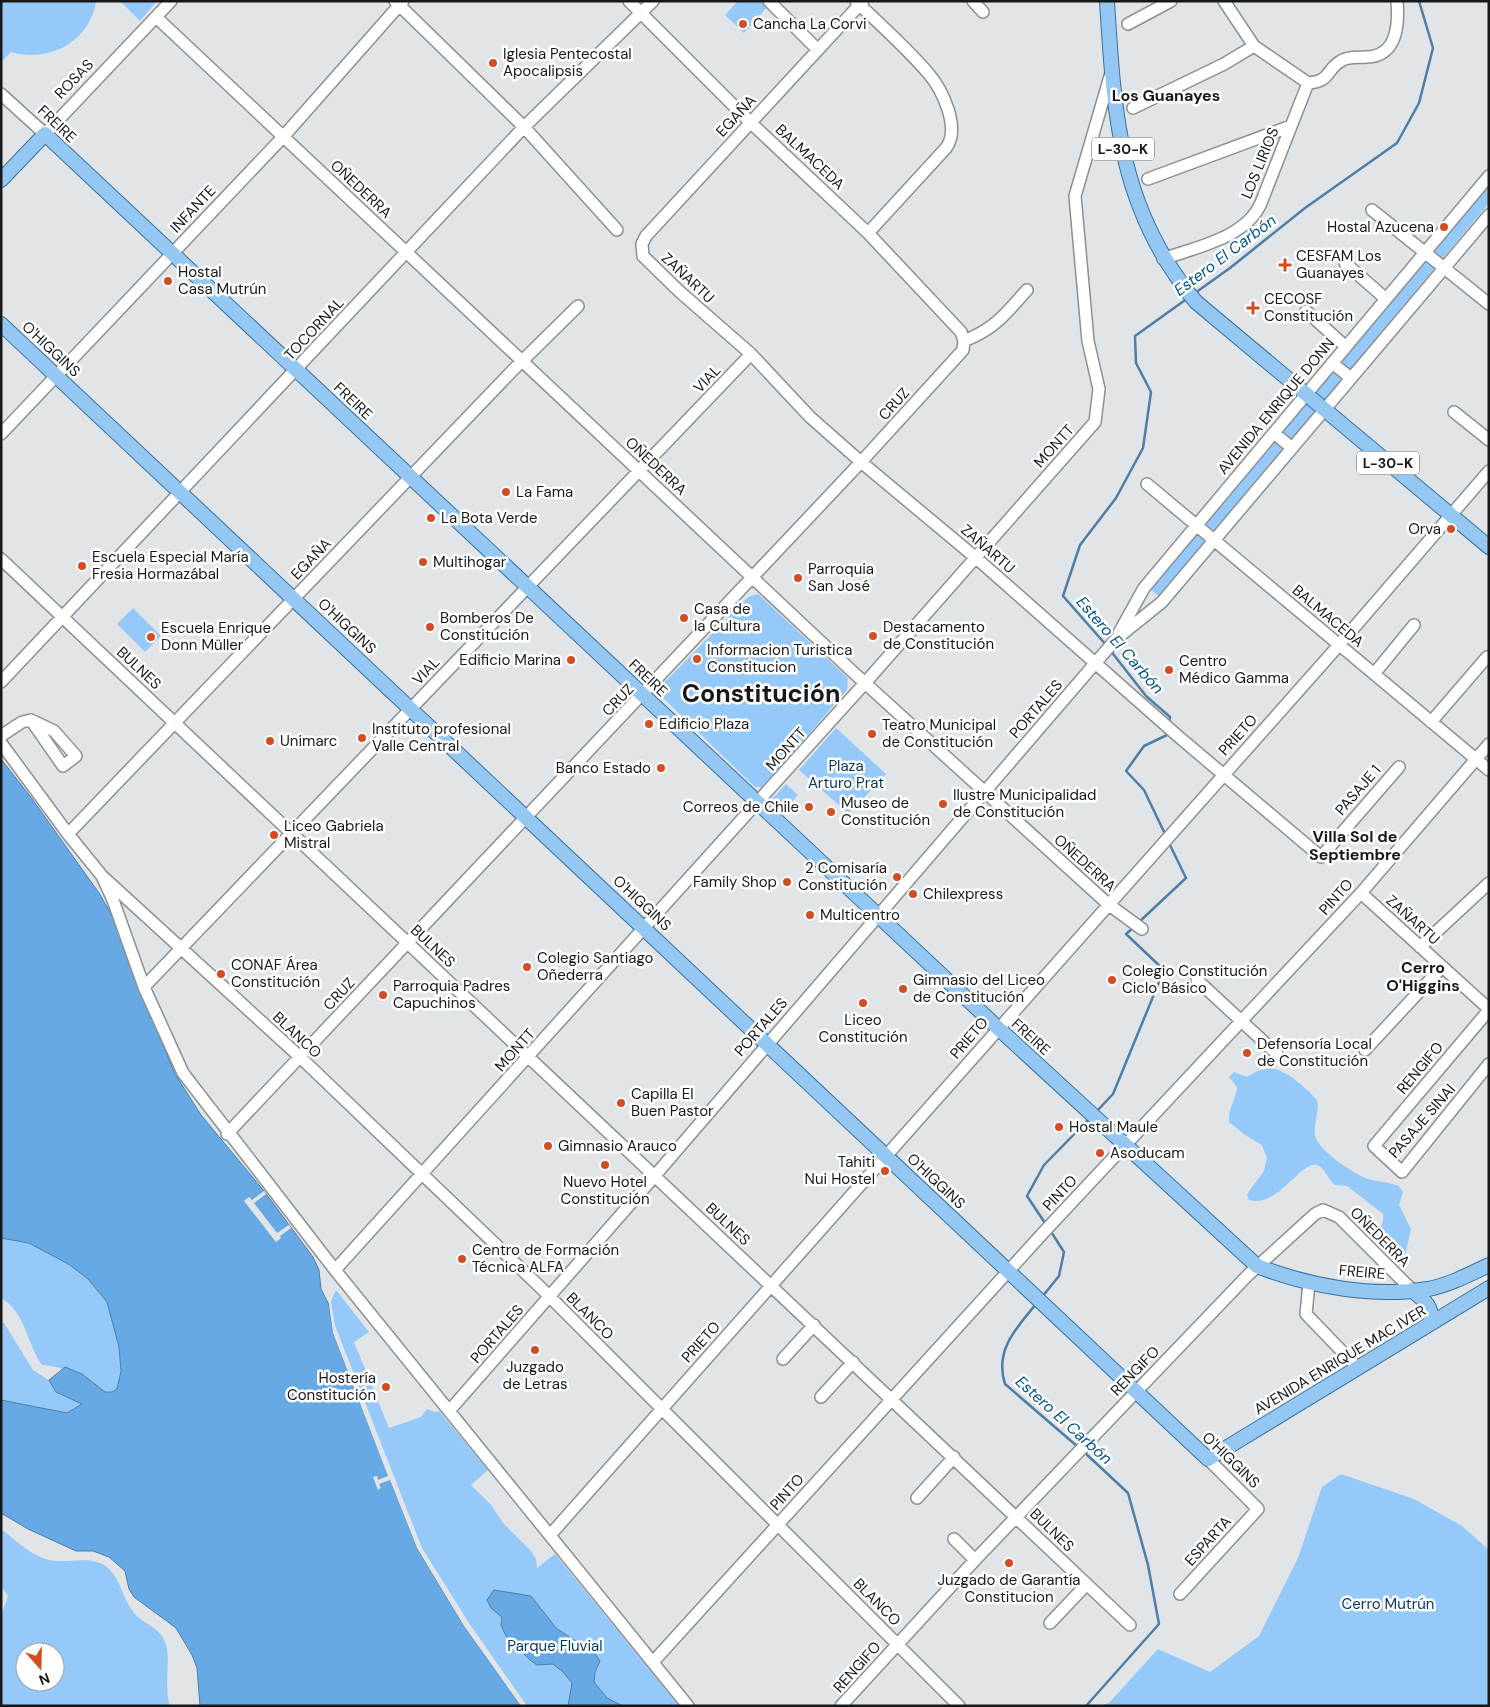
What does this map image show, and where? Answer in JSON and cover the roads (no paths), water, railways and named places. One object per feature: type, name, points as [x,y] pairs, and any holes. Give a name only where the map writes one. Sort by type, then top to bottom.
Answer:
[{"type":"main road","name":"L-30-K","points":[[1107,1],[1116,114],[1128,176],[1146,227],[1164,259],[1182,285],[1196,302],[1489,547]]},
{"type":"main road","name":"ROSAS","points":[[1,180],[45,134]]},
{"type":"main road","name":"FREIRE","points":[[45,134],[877,915],[1257,1266],[1309,1283],[1372,1290],[1412,1290]]},
{"type":"main road","name":"O'HIGGINS","points":[[1,324],[1208,1459]]},
{"type":"main road","name":"AVENIDA ENRIQUE MAC IVER","points":[[1412,1290],[1427,1289],[1456,1280],[1489,1265]]},
{"type":"main road","points":[[1456,1280],[1488,1289]]},
{"type":"main road","name":"AVENIDA ENRIQUE MAC IVER","points":[[1208,1459],[1488,1289]]},
{"type":"main road","points":[[1412,1290],[1429,1306],[1432,1315],[1430,1324]]},
{"type":"street","name":"ROSAS","points":[[45,134],[171,1]]},
{"type":"street","name":"BALMACEDA","points":[[629,1],[750,122],[868,233],[960,332],[964,341]]},
{"type":"street","name":"TOCORNAL","points":[[1,682],[524,128],[642,14],[653,1]]},
{"type":"street","points":[[770,1],[818,50]]},
{"type":"street","points":[[973,1],[983,12]]},
{"type":"street","points":[[1128,24],[1171,1]]},
{"type":"street","points":[[1224,1],[1254,46],[1308,83],[1328,77],[1334,67],[1342,60],[1375,57],[1389,49],[1395,38],[1397,1]]},
{"type":"street","points":[[860,2],[928,73],[946,106],[952,128],[951,141],[868,233]]},
{"type":"street","name":"EGAÑA","points":[[643,256],[642,244],[646,236],[860,2]]},
{"type":"street","points":[[399,3],[524,128],[618,230]]},
{"type":"street","name":"INFANTE","points":[[1,434],[283,137],[399,3]]},
{"type":"street","name":"OÑEDERRA","points":[[156,17],[865,683],[1108,904],[1142,929]]},
{"type":"street","points":[[1133,108],[1224,64],[1254,46]]},
{"type":"street","name":"MONTT","points":[[335,1270],[424,1175],[758,803],[1095,422],[1099,389],[1088,341],[1074,196],[1111,70]]},
{"type":"street","name":"LOS LIRIOS","points":[[1164,259],[1238,230],[1250,220],[1261,203],[1308,83]]},
{"type":"street","name":"FREIRE","points":[[1,94],[45,134]]},
{"type":"street","points":[[1148,179],[1292,126]]},
{"type":"street","name":"AVENIDA ENRIQUE DONN","points":[[1116,639],[1136,600],[1196,525],[1489,176]]},
{"type":"street","points":[[1372,210],[1489,304]]},
{"type":"street","name":"AVENIDA ENRIQUE DONN","points":[[1098,660],[1116,639],[1162,602],[1444,268],[1488,219]]},
{"type":"street","name":"ZAÑARTU","points":[[643,256],[680,292],[751,354],[810,417],[861,462],[1098,660],[1179,737],[1224,773],[1321,857]]},
{"type":"street","points":[[1345,263],[1386,299]]},
{"type":"street","points":[[964,341],[985,333],[998,323],[1027,290]]},
{"type":"street","name":"EGAÑA","points":[[68,834],[522,361],[578,306]]},
{"type":"street","points":[[1306,311],[1346,347]]},
{"type":"street","name":"CRUZ","points":[[228,1134],[861,462],[962,350],[964,341]]},
{"type":"street","name":"VIAL","points":[[144,986],[751,354]]},
{"type":"street","points":[[1332,364],[1351,378]]},
{"type":"street","points":[[1454,412],[1489,440]]},
{"type":"street","points":[[1274,433],[1292,448]]},
{"type":"street","name":"PRIETO","points":[[551,1534],[1339,645],[1489,471]]},
{"type":"street","name":"BALMACEDA","points":[[1147,484],[1489,770]]},
{"type":"street","name":"BULNES","points":[[1,559],[1130,1624]]},
{"type":"street","points":[[1136,600],[1140,610],[1148,612]]},
{"type":"street","points":[[1374,674],[1414,625]]},
{"type":"street","points":[[1432,722],[1487,657]]},
{"type":"street","name":"PORTALES","points":[[450,1410],[655,1176],[767,1043],[1098,660]]},
{"type":"street","points":[[1,736],[22,722],[31,720]]},
{"type":"street","points":[[1,742],[68,834],[102,876],[113,900],[144,986],[177,1064],[228,1134],[335,1270],[551,1534],[688,1706]]},
{"type":"street","name":"PINTO","points":[[653,1662],[1043,1233],[1242,1022],[1361,892],[1489,744]]},
{"type":"street","name":"PASAJE 1","points":[[1321,857],[1398,766]]},
{"type":"street","name":"BLANCO","points":[[102,876],[300,1057],[550,1296],[898,1644],[952,1703]]},
{"type":"street","points":[[1420,947],[1489,883]]},
{"type":"street","name":"ZAÑARTU","points":[[1361,892],[1489,1010]]},
{"type":"street","points":[[1365,1050],[1442,967]]},
{"type":"street","points":[[1197,980],[1277,1054]]},
{"type":"street","name":"RENGIFO","points":[[1374,1146],[1489,1010]]},
{"type":"street","name":"PASAJE SINAI","points":[[1374,1146],[1402,1172],[1489,1064]]},
{"type":"street","name":"OÑEDERRA","points":[[1323,1210],[1339,1217],[1412,1290]]},
{"type":"street","name":"RENGIFO","points":[[841,1706],[975,1560],[1257,1266],[1323,1210]]},
{"type":"street","points":[[1309,1283],[1306,1314],[1358,1368]]},
{"type":"street","points":[[783,1359],[814,1325]]},
{"type":"street","points":[[821,1396],[853,1362]]},
{"type":"street","points":[[917,1498],[954,1458]]},
{"type":"street","name":"O'HIGGINS","points":[[1208,1459],[1258,1509]]},
{"type":"street","name":"ESPARTA","points":[[1180,1594],[1258,1509]]},
{"type":"street","points":[[954,1538],[975,1560]]},
{"type":"street","points":[[1050,1622],[1088,1584]]},
{"type":"waterway","name":"Estero El Carbón","points":[[1195,293],[1230,268],[1305,208],[1397,143],[1419,103],[1433,48],[1419,1]]},
{"type":"waterway","name":"Estero El Carbón","points":[[1107,646],[1063,596],[1080,545],[1116,498],[1143,448],[1151,392],[1136,363],[1135,336],[1188,298]]},
{"type":"waterway","name":"Estero El Carbón","points":[[1110,650],[1146,696],[1170,717],[1169,724]]},
{"type":"waterway","name":"Estero El Carbón","points":[[1166,836],[1144,790],[1126,771],[1144,746],[1167,735],[1168,732]]},
{"type":"waterway","name":"Estero El Carbón","points":[[1138,923],[1186,878],[1169,843]]},
{"type":"waterway","name":"Estero El Carbón","points":[[1096,1112],[1113,1094],[1164,970],[1126,934],[1134,927]]},
{"type":"waterway","name":"Estero El Carbón","points":[[1047,1226],[1027,1196],[1044,1165],[1090,1118]]},
{"type":"waterway","name":"Estero El Carbón","points":[[1042,1297],[1059,1276],[1064,1252],[1050,1230]]},
{"type":"waterway","name":"Estero El Carbón","points":[[1037,1303],[1015,1330],[1005,1350],[1002,1372],[1005,1384],[1078,1447]]},
{"type":"waterway","name":"Estero El Carbón","points":[[1084,1452],[1128,1493],[1148,1565],[1159,1624],[1086,1706]]},
{"type":"place","name":"Cancha La Corvi","points":[[743,24]]},
{"type":"place","name":"Iglesia Pentecostal Apocalipsis","points":[[493,63]]},
{"type":"place","name":"Hostal Azucena","points":[[1444,227]]},
{"type":"place","name":"CESFAM Los Guanayes","points":[[1285,265]]},
{"type":"place","name":"Hostal Casa Mutrún","points":[[168,281]]},
{"type":"place","name":"CECOSF Constitución","points":[[1253,308]]},
{"type":"place","name":"La Fama","points":[[506,492]]},
{"type":"place","name":"La Bota Verde","points":[[431,518]]},
{"type":"place","name":"Orva","points":[[1451,529]]},
{"type":"place","name":"Multihogar","points":[[423,562]]},
{"type":"place","name":"Escuela Especial María Fresia Hormazábal","points":[[82,566]]},
{"type":"place","name":"Parroquia San José","points":[[798,578]]},
{"type":"place","name":"Casa de la Cultura","points":[[684,618]]},
{"type":"place","name":"Bomberos De Constitución","points":[[430,627]]},
{"type":"place","name":"Destacamento de Constitución","points":[[873,636]]},
{"type":"place","name":"Escuela Enrique Donn Müller","points":[[151,637]]},
{"type":"place","name":"Informacion Turistica Constitucion","points":[[697,659]]},
{"type":"place","name":"Edificio Marina","points":[[571,660]]},
{"type":"place","name":"Centro Médico Gamma","points":[[1169,670]]},
{"type":"place","name":"Edificio Plaza","points":[[649,724]]},
{"type":"place","name":"Teatro Municipal de Constitución","points":[[872,734]]},
{"type":"place","name":"Instituto profesional Valle Central","points":[[362,738]]},
{"type":"place","name":"Unimarc","points":[[270,741]]},
{"type":"place","name":"Banco Estado","points":[[661,768]]},
{"type":"place","name":"Ilustre Municipalidad de Constitución","points":[[943,804]]},
{"type":"place","name":"Correos de Chile","points":[[809,807]]},
{"type":"place","name":"Museo de Constitución","points":[[831,812]]},
{"type":"place","name":"Liceo Gabriela Mistral","points":[[274,835]]},
{"type":"place","name":"2 Comisaría Constitución","points":[[897,877]]},
{"type":"place","name":"Family Shop","points":[[787,882]]},
{"type":"place","name":"Chilexpress","points":[[913,894]]},
{"type":"place","name":"Multicentro","points":[[810,915]]},
{"type":"place","name":"Colegio Santiago Oñederra","points":[[527,967]]},
{"type":"place","name":"CONAF Área Constitución","points":[[221,974]]},
{"type":"place","name":"Colegio Constitución Ciclo Básico","points":[[1112,980]]},
{"type":"place","name":"Gimnasio del Liceo de Constitución","points":[[903,989]]},
{"type":"place","name":"Parroquia Padres Capuchinos","points":[[383,995]]},
{"type":"place","name":"Liceo Constitución","points":[[863,1003]]},
{"type":"place","name":"Defensoría Local de Constitución","points":[[1247,1053]]},
{"type":"place","name":"Capilla El Buen Pastor","points":[[621,1103]]},
{"type":"place","name":"Hostal Maule","points":[[1059,1127]]},
{"type":"place","name":"Gimnasio Arauco","points":[[548,1146]]},
{"type":"place","name":"Asoducam","points":[[1100,1153]]},
{"type":"place","name":"Nuevo Hotel Constitución","points":[[605,1165]]},
{"type":"place","name":"Tahiti Nui Hostel","points":[[885,1171]]},
{"type":"place","name":"Centro de Formación Técnica ALFA","points":[[462,1259]]},
{"type":"place","name":"Juzgado de Letras","points":[[535,1350]]},
{"type":"place","name":"Hostería Constitución","points":[[386,1387]]},
{"type":"place","name":"Juzgado de Garantía Constitucion","points":[[1009,1563]]},
{"type":"district","name":"Los Guanayes","points":[[1166,95]]},
{"type":"district","name":"Constitución","points":[[761,693]]},
{"type":"district","name":"Villa Sol de Septiembre","points":[[1355,845]]},
{"type":"district","name":"Cerro O'Higgins","points":[[1423,976]]},
{"type":"park label","name":"Plaza Arturo Prat","points":[[846,774]]},
{"type":"park label","name":"Cerro Mutrún","points":[[1388,1604]]},
{"type":"park label","name":"Parque Fluvial","points":[[555,1646]]}]
